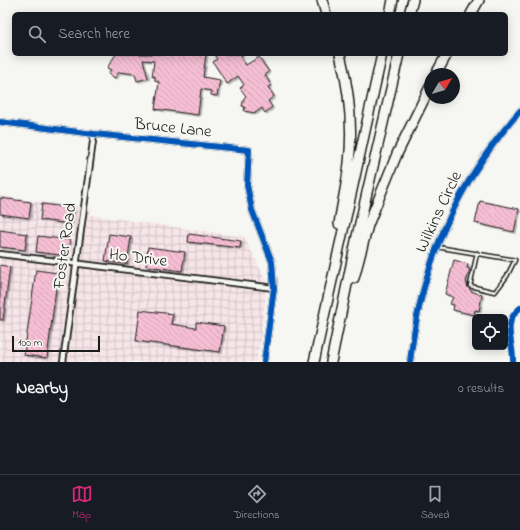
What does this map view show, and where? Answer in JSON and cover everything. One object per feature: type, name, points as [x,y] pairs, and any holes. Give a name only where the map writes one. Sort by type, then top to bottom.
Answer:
[{"type":"highway","points":[[322,0],[325,12]]},
{"type":"highway","points":[[390,12],[393,0]]},
{"type":"highway","points":[[410,12],[413,0]]},
{"type":"highway","points":[[471,12],[479,0]]},
{"type":"highway","points":[[314,362],[349,163],[351,125],[340,56]]},
{"type":"highway","points":[[320,331],[382,56]]},
{"type":"highway","points":[[331,362],[357,236],[399,56]]},
{"type":"highway","points":[[439,68],[446,56]]},
{"type":"highway","points":[[331,362],[368,225],[397,154],[424,99]]},
{"type":"street","name":"Wilkins Circle","points":[[410,362],[417,312],[436,247],[448,219],[469,180],[494,142],[520,112]]},
{"type":"street","name":"Bruce Lane","points":[[0,122],[94,134],[250,150],[247,185],[252,210],[272,262],[274,288]]},
{"type":"street","name":"Foster Road","points":[[63,362],[94,134]]},
{"type":"street","name":"Ho Drive","points":[[0,254],[274,288]]},
{"type":"street","points":[[264,362],[274,288]]},
{"type":"lane","points":[[436,247],[477,253],[515,260],[507,276],[495,292],[470,286],[477,253]]},
{"type":"shaded area","points":[[0,196],[91,209],[90,215],[244,237],[266,281],[266,295],[257,362],[0,362]]},
{"type":"building","points":[[115,56],[206,56],[203,77],[220,80],[217,96],[211,95],[211,91],[201,89],[198,115],[155,109],[159,82],[155,81],[155,76],[152,77],[154,61],[143,60],[148,78],[137,81],[135,74],[119,72],[115,78],[108,74],[111,70],[107,68]]},
{"type":"building","points":[[215,56],[242,56],[241,58],[246,65],[259,57],[269,72],[265,75],[271,85],[268,87],[274,96],[268,101],[272,107],[265,113],[262,108],[255,113],[244,111],[245,107],[242,106],[246,96],[240,88],[244,85],[238,76],[227,84],[213,62],[217,59]]},
{"type":"building","points":[[0,198],[31,202],[29,218],[0,214]]},
{"type":"building","points":[[480,201],[519,209],[514,232],[475,223]]},
{"type":"building","points":[[42,204],[73,208],[71,224],[40,220]]},
{"type":"building","points":[[0,230],[27,234],[25,250],[0,247]]},
{"type":"building","points":[[109,234],[131,237],[127,264],[105,261]]},
{"type":"building","points":[[189,234],[241,241],[240,248],[188,242]]},
{"type":"building","points":[[38,236],[70,240],[67,256],[36,252]]},
{"type":"building","points":[[148,247],[185,252],[182,271],[146,266]]},
{"type":"building","points":[[454,260],[468,264],[467,268],[470,269],[466,282],[468,287],[471,291],[482,295],[479,311],[475,310],[474,314],[472,315],[453,310],[454,305],[450,304],[453,297],[445,294]]},
{"type":"building","points":[[0,265],[10,267],[3,320],[0,320]]},
{"type":"building","points":[[36,270],[58,273],[47,358],[24,355]]},
{"type":"building","points":[[140,310],[173,314],[171,324],[196,328],[196,322],[224,326],[220,352],[136,341]]},
{"type":"cycle path","points":[[410,362],[415,326],[423,292],[432,259],[445,228],[460,197],[477,168],[497,139],[520,111]]},
{"type":"cycle path","points":[[0,122],[94,134],[249,150],[247,185],[252,210],[272,262],[274,288],[264,362]]},
{"type":"cycle path","points":[[513,362],[510,326],[514,314],[520,308]]}]
